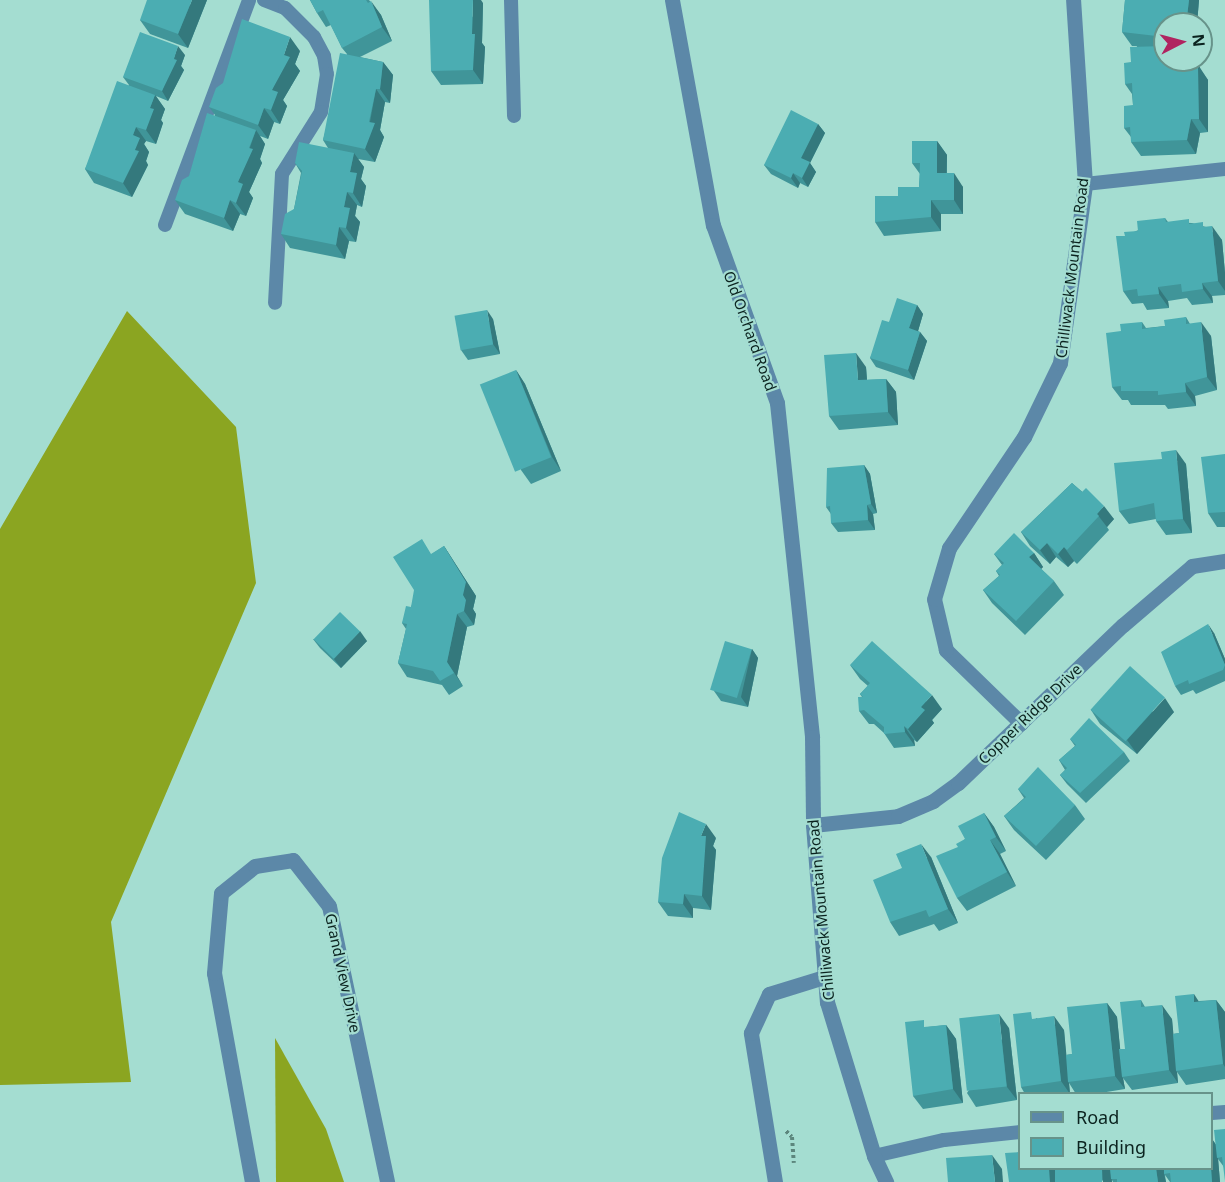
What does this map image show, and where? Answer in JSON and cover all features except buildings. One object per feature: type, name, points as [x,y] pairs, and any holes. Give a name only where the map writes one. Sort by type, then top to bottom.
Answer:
[{"type":"street","name":"Old Orchard Road","points":[[672,0],[713,225],[777,403],[812,737]]},
{"type":"street","name":"Chilliwack Mountain Road","points":[[1021,723],[946,650],[934,599],[949,548],[1024,437],[1060,363],[1085,184],[1073,0]]},
{"type":"street","name":"Copper Ridge Drive","points":[[813,825],[898,816],[933,801],[958,783],[1123,625],[1191,566],[1225,561]]},
{"type":"street","name":"Chilliwack Mountain Road","points":[[812,737],[813,825],[827,1002],[874,1156],[886,1182]]},
{"type":"street","name":"Grand View Drive","points":[[252,1182],[214,973],[221,893],[255,866],[292,860],[329,906],[387,1182]]},
{"type":"street","points":[[775,1182],[751,1033],[769,994],[824,977]]},
{"type":"lane","points":[[165,225],[249,0]]},
{"type":"lane","points":[[264,0],[285,9],[314,36],[324,56],[327,74],[321,112],[282,174],[275,303]]},
{"type":"lane","points":[[511,0],[514,116]]},
{"type":"lane","points":[[1085,184],[1225,169]]},
{"type":"lane","points":[[874,1156],[944,1140],[1018,1132]]},
{"type":"green space","points":[[127,311],[236,427],[256,583],[111,922],[131,1082],[0,1085],[0,529]]},
{"type":"green space","points":[[275,1038],[326,1129],[344,1182],[276,1182]]}]
